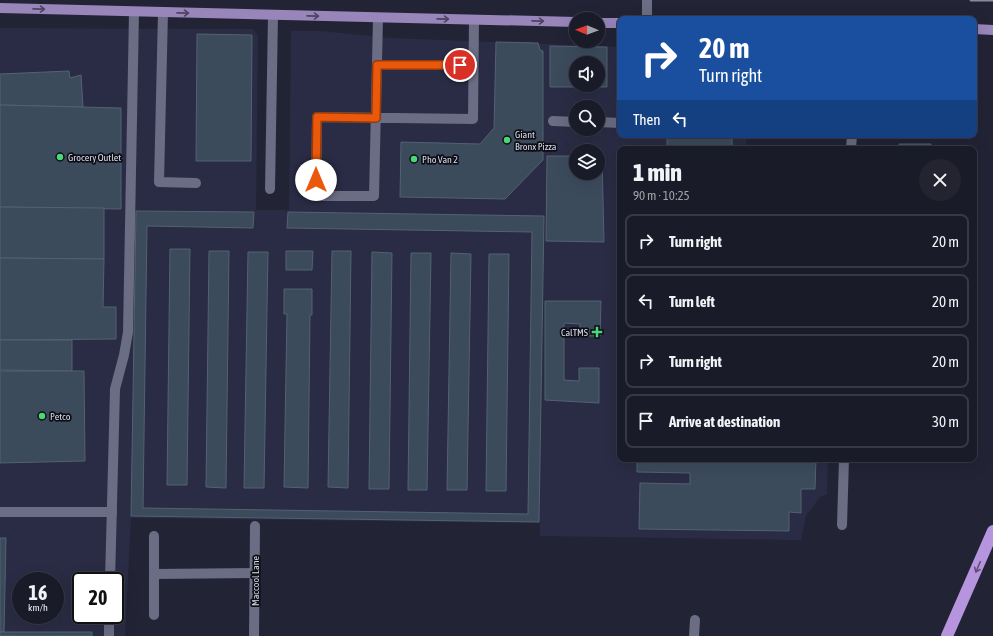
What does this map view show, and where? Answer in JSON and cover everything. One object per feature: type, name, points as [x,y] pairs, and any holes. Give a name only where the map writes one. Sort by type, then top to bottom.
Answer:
[{"type":"highway","points":[[948,636],[993,531]]},
{"type":"main road","points":[[0,8],[569,22]]},
{"type":"main road","points":[[605,23],[617,23]]},
{"type":"main road","points":[[977,29],[993,30]]},
{"type":"street","points":[[647,0],[647,16]]},
{"type":"street","points":[[110,572],[114,389],[124,355],[128,332],[134,12]]},
{"type":"street","points":[[163,12],[159,182],[196,183]]},
{"type":"street","points":[[270,189],[273,15]]},
{"type":"street","points":[[378,18],[376,118],[374,196],[316,196],[317,117],[376,118],[473,119],[474,20]]},
{"type":"street","points":[[377,65],[473,65]]},
{"type":"street","points":[[553,121],[569,122]]},
{"type":"street","points":[[605,122],[617,123]]},
{"type":"street","points":[[842,525],[844,462]]},
{"type":"street","points":[[0,512],[112,512]]},
{"type":"street","name":"Maccool Lane","points":[[254,636],[255,526]]},
{"type":"street","points":[[154,536],[154,615]]},
{"type":"street","points":[[155,574],[255,573]]},
{"type":"street","points":[[694,636],[695,620]]},
{"type":"street","points":[[109,636],[110,624]]},
{"type":"shaded area","points":[[0,28],[253,29],[258,36],[256,210],[289,210],[291,31],[320,31],[393,38],[569,45],[569,48],[617,47],[617,138],[746,138],[746,146],[617,146],[617,462],[828,462],[827,494],[820,497],[806,516],[801,540],[540,536],[540,523],[131,518],[125,636],[0,636]]},
{"type":"building","points":[[197,34],[252,35],[251,161],[196,161]]},
{"type":"building","points":[[496,42],[538,43],[540,50],[543,51],[543,160],[505,199],[400,197],[401,142],[480,144],[494,128]]},
{"type":"building","points":[[550,46],[569,46],[569,48],[607,47],[607,87],[605,87],[605,56],[569,56],[569,87],[550,87]]},
{"type":"building","points":[[69,71],[70,78],[81,75],[83,107],[0,105],[0,74]]},
{"type":"building","name":"Grocery Outlet","points":[[0,105],[121,108],[121,209],[0,207]]},
{"type":"building","points":[[667,138],[732,138],[732,146],[667,146]]},
{"type":"building","points":[[899,144],[931,144],[931,146],[899,146]]},
{"type":"building","points":[[547,156],[569,156],[569,180],[603,180],[604,242],[546,241]]},
{"type":"building","points":[[0,207],[104,208],[104,259],[0,258]]},
{"type":"building","points":[[136,211],[254,212],[253,228],[147,226],[143,508],[528,514],[532,232],[287,228],[288,212],[544,216],[539,522],[131,516]]},
{"type":"building","points":[[170,249],[190,249],[187,485],[167,485]]},
{"type":"building","points":[[209,251],[229,251],[226,488],[206,487]]},
{"type":"building","points":[[286,251],[313,251],[312,270],[286,270]]},
{"type":"building","points":[[332,251],[351,251],[348,488],[328,487]]},
{"type":"building","points":[[248,252],[268,252],[264,488],[244,488]]},
{"type":"building","points":[[372,252],[392,253],[389,489],[369,489]]},
{"type":"building","points":[[411,253],[431,253],[427,490],[408,490]]},
{"type":"building","points":[[451,253],[471,254],[467,490],[447,490]]},
{"type":"building","points":[[489,254],[509,254],[506,491],[486,491]]},
{"type":"building","points":[[0,258],[104,259],[103,307],[116,307],[116,339],[0,340]]},
{"type":"building","points":[[284,289],[312,289],[312,315],[310,315],[308,488],[284,487],[287,314],[284,314]]},
{"type":"building","points":[[545,301],[601,301],[600,336],[580,336],[580,324],[564,323],[564,380],[579,381],[579,368],[599,368],[599,403],[545,400]]},
{"type":"building","points":[[0,340],[72,340],[72,371],[0,370]]},
{"type":"building","name":"Petco","points":[[0,371],[84,371],[85,461],[0,463]]},
{"type":"building","points":[[637,462],[816,462],[815,489],[801,489],[801,513],[789,512],[789,531],[639,529],[640,483],[690,484],[690,473],[637,472]]},
{"type":"building","points":[[0,538],[6,538],[4,632],[0,632]]},
{"type":"building","points":[[0,632],[92,632],[92,636],[0,636]]},
{"type":"railway","points":[[971,0],[993,0]]},
{"type":"place","name":"Giant Bronx Pizza","points":[[507,140]]},
{"type":"place","name":"Grocery Outlet","points":[[60,157]]},
{"type":"place","name":"Pho Van 2","points":[[414,159]]},
{"type":"place","name":"CalTMS","points":[[597,332]]},
{"type":"place","name":"Petco","points":[[42,416]]},
{"type":"route","points":[[316,180],[317,117],[376,118],[377,65],[460,65]]}]
